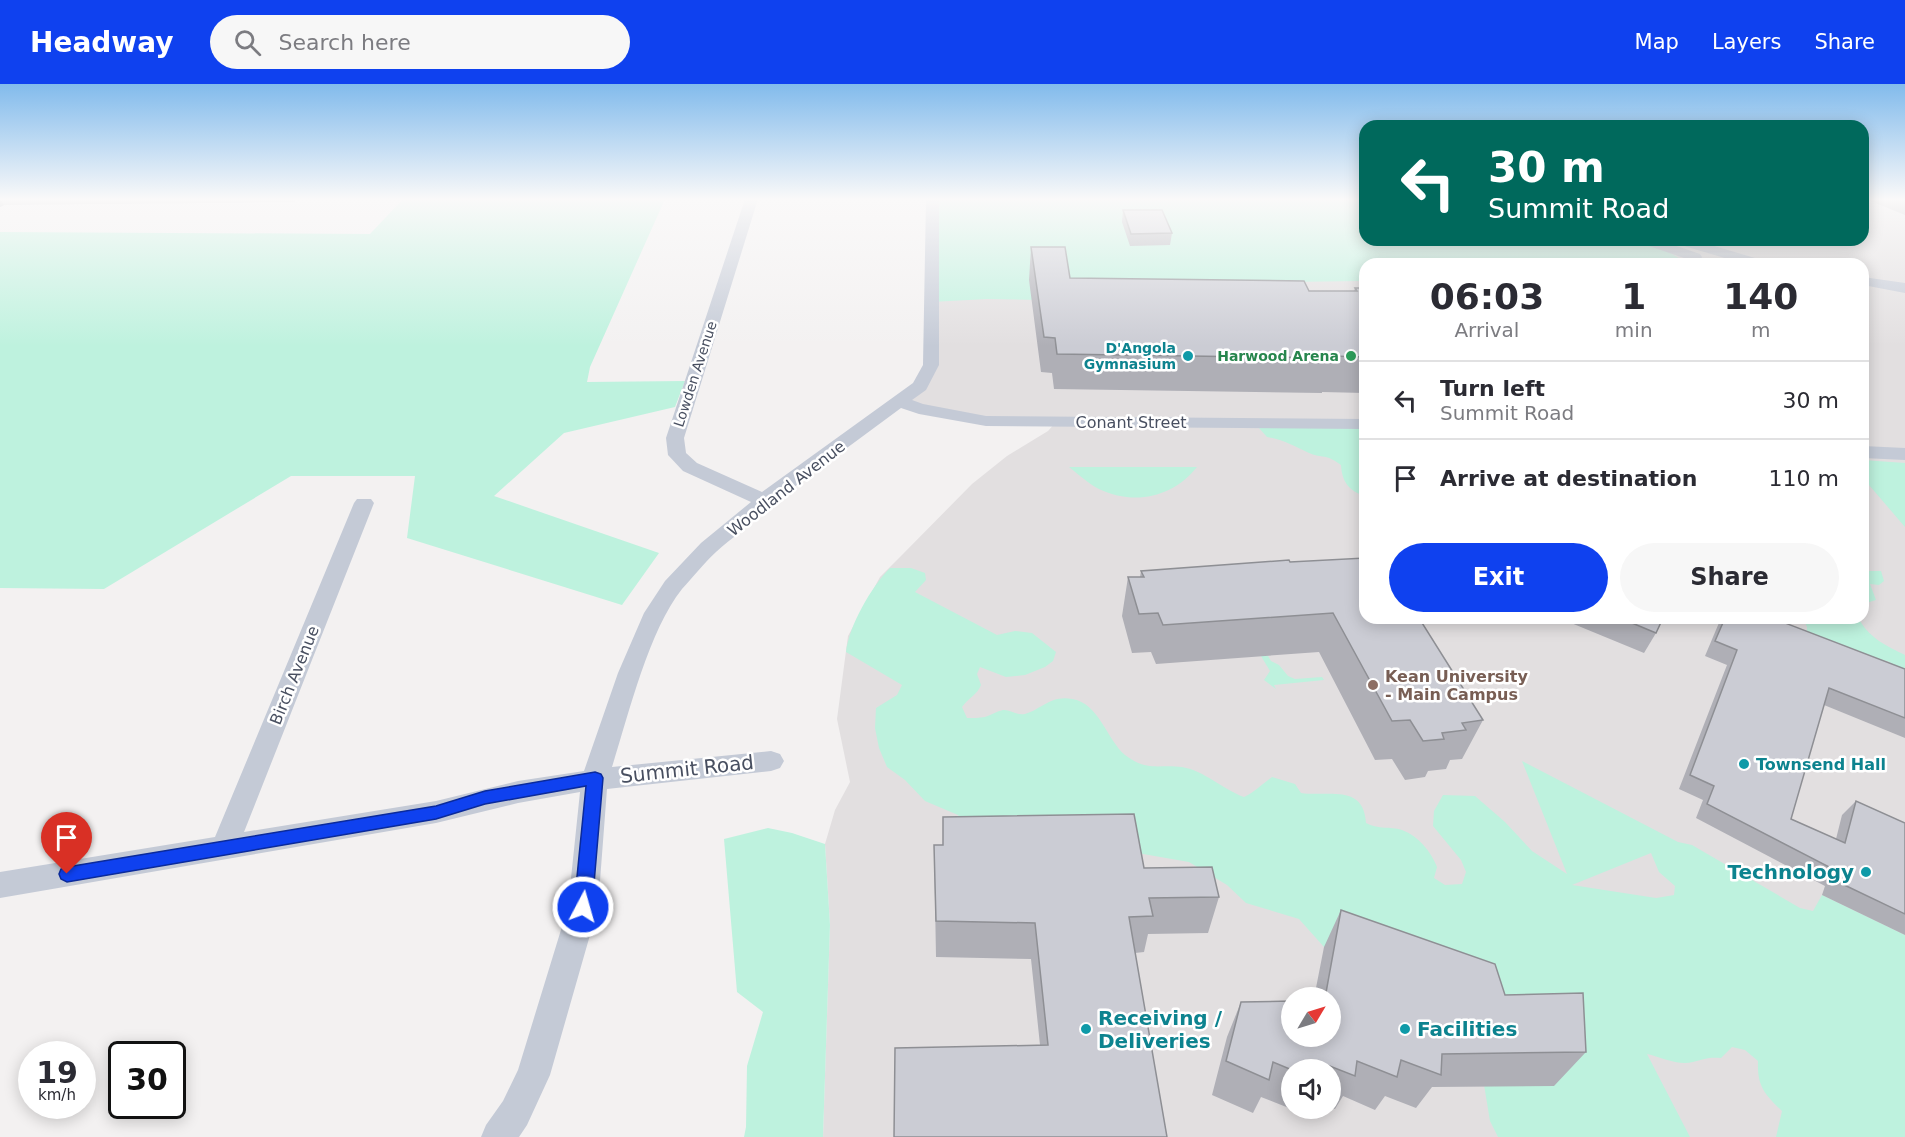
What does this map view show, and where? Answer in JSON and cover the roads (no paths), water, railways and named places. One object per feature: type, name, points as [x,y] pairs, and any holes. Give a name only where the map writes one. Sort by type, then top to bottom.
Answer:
[{"type":"street","name":"Lowden Avenue","points":[[735,248],[675,438],[677,455],[690,467],[764,500]]},
{"type":"street","name":"Woodland Avenue","points":[[498,1137],[515,1113],[533,1075],[583,907],[595,778],[630,673],[652,619],[673,586],[708,548],[752,513],[764,500],[920,386],[931,365],[932,248]]},
{"type":"street","points":[[1661,248],[1678,258]]},
{"type":"street","points":[[1668,248],[1698,258]]},
{"type":"street","points":[[1705,248],[1737,258]]},
{"type":"street","points":[[1869,282],[1905,288]]},
{"type":"street","points":[[1869,296],[1905,298]]},
{"type":"street","name":"Conant Street","points":[[900,401],[919,409],[986,421],[1359,424]]},
{"type":"street","points":[[1869,452],[1905,454]]},
{"type":"street","name":"Birch Avenue","points":[[224,848],[364,503]]},
{"type":"street","name":"Summit Road","points":[[0,885],[436,813],[485,798],[595,778],[771,761]]},
{"type":"place","name":"D'Angola Gymnasium","points":[[1188,356]]},
{"type":"place","name":"Harwood Arena","points":[[1351,356]]},
{"type":"place","name":"Kean University - Main Campus","points":[[1373,685]]},
{"type":"place","name":"Townsend Hall","points":[[1744,764]]},
{"type":"place","name":"Technology","points":[[1866,872]]},
{"type":"place","name":"Receiving / Deliveries","points":[[1086,1029]]},
{"type":"place","name":"Facilities","points":[[1405,1029]]}]
